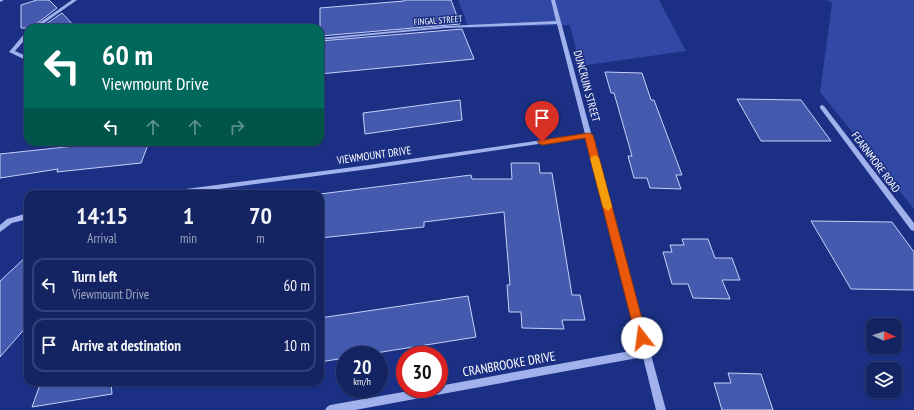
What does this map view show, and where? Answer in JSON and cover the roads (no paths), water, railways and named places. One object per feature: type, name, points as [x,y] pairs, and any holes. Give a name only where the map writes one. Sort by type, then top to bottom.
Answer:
[{"type":"street","points":[[40,24],[75,0]]},
{"type":"street","name":"DUNCRUIN STREET","points":[[553,0],[661,410]]},
{"type":"street","name":"FINGAL STREET","points":[[324,39],[446,27],[559,22]]},
{"type":"street","points":[[24,38],[12,52],[24,57]]},
{"type":"street","name":"FEARNMORE ROAD","points":[[822,107],[914,228]]},
{"type":"street","name":"VIEWMOUNT DRIVE","points":[[194,190],[369,167],[589,135]]},
{"type":"street","points":[[0,229],[10,221],[24,217]]},
{"type":"street","name":"CRANBROOKE DRIVE","points":[[330,410],[646,352]]}]
